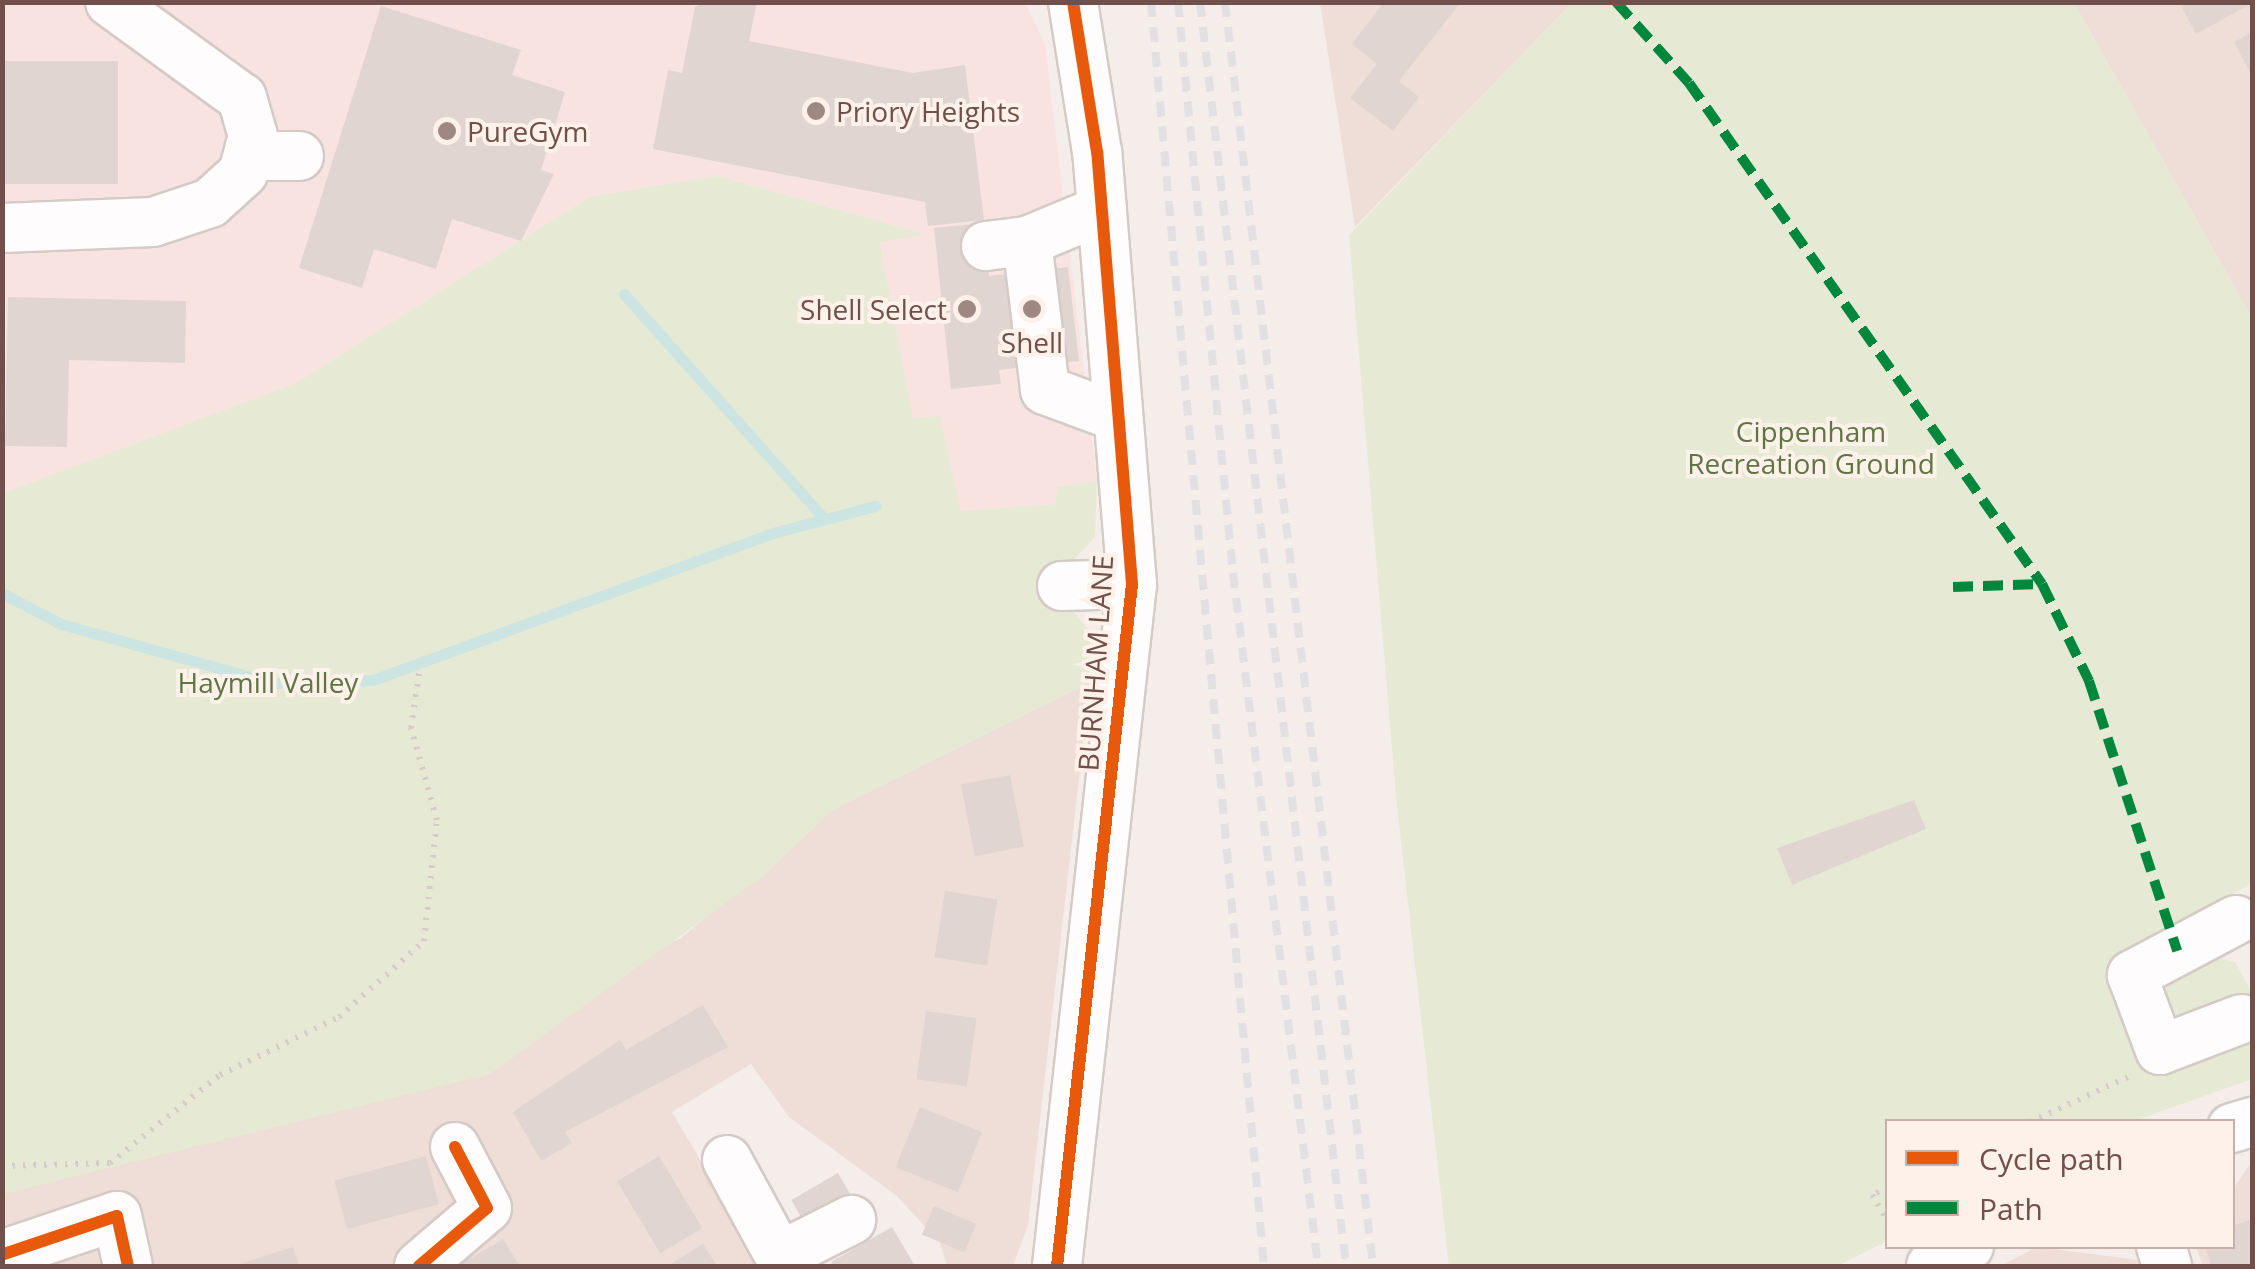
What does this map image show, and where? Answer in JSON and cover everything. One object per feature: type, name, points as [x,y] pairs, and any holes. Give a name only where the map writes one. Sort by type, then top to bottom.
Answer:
[{"type":"street","points":[[2,228],[130,226],[186,214],[229,190],[250,156],[248,115],[230,84],[110,2]]},
{"type":"street","name":"BURNHAM LANE","points":[[1057,1266],[1132,584],[1102,210],[1072,2]]},
{"type":"street","points":[[250,156],[300,156]]},
{"type":"street","points":[[1102,210],[1007,244],[1045,390],[1118,417]]},
{"type":"street","points":[[1062,586],[1132,584]]},
{"type":"street","points":[[2241,1019],[2160,1050],[2132,976],[2247,926]]},
{"type":"street","points":[[419,1266],[487,1208],[456,1146]]},
{"type":"street","points":[[728,1160],[782,1261],[851,1220]]},
{"type":"street","points":[[4,1254],[116,1216],[128,1266]]},
{"type":"path","points":[[2,1166],[111,1167],[220,1075],[340,1016],[424,941],[437,820],[411,728],[420,667]]},
{"type":"path","points":[[1885,1188],[1872,1195],[1885,1217]]},
{"type":"shaded area","points":[[1025,2],[1045,44],[1097,481],[1058,487],[1056,504],[961,511],[940,416],[913,419],[880,241],[922,233],[718,176],[589,197],[296,383],[3,493],[3,3]]},
{"type":"shaded area","points":[[1320,3],[1572,3],[1355,227]]},
{"type":"shaded area","points":[[2074,3],[2252,3],[2252,318]]},
{"type":"shaded area","points":[[1090,682],[1028,1225],[1013,1266],[947,1266],[940,1243],[897,1196],[789,1117],[751,1064],[672,1112],[762,1266],[3,1266],[2,1193],[680,939],[834,809]]},
{"type":"shaded area","points":[[2252,1161],[2252,1266],[2203,1266],[2197,1249],[2235,1249],[2235,1186]]},
{"type":"shaded area","points":[[2033,1249],[2053,1249],[2139,1260],[2141,1266],[2000,1266]]},
{"type":"green space","name":"Cippenham Recreation Ground","points":[[1572,3],[2074,3],[2252,318],[2252,882],[2187,925],[2196,951],[2235,962],[2252,993],[2252,1079],[2140,1119],[1885,1119],[1885,1242],[1837,1266],[1449,1266],[1396,797],[1349,235]]},
{"type":"green space","name":"Haymill Valley","points":[[718,176],[925,234],[880,242],[913,418],[940,416],[961,511],[1056,504],[1057,487],[1097,481],[1095,537],[1064,570],[1063,599],[1095,637],[1090,682],[834,809],[763,876],[490,1074],[3,1194],[3,493],[296,383],[589,197]]},
{"type":"building","name":"Priory Heights","points":[[705,2],[757,2],[749,41],[913,73],[965,65],[984,220],[928,226],[925,202],[653,149],[668,70],[682,73],[695,7]]},
{"type":"building","points":[[1384,2],[1461,2],[1399,81],[1419,97],[1393,131],[1350,98],[1377,64],[1352,44]]},
{"type":"building","points":[[2179,2],[2252,2],[2252,3],[2196,34]]},
{"type":"building","name":"PureGym","points":[[381,6],[521,50],[512,75],[565,92],[541,170],[554,174],[521,241],[452,219],[436,269],[374,249],[362,288],[299,268]]},
{"type":"building","points":[[2252,32],[2252,76],[2234,42]]},
{"type":"building","points":[[2,61],[118,61],[118,184],[2,184]]},
{"type":"building","points":[[984,223],[989,276],[1068,267],[1079,361],[999,370],[1001,384],[951,389],[934,228]]},
{"type":"building","points":[[8,297],[186,301],[185,363],[69,360],[67,447],[5,446]]},
{"type":"building","points":[[1010,775],[1024,847],[975,856],[961,785]]},
{"type":"building","points":[[1914,800],[1926,829],[1792,885],[1777,848]]},
{"type":"building","points":[[945,891],[997,899],[987,965],[935,957]]},
{"type":"building","points":[[703,1005],[728,1047],[565,1132],[572,1143],[541,1161],[513,1112],[620,1040],[626,1050]]},
{"type":"building","points":[[926,1011],[977,1018],[967,1086],[916,1079]]},
{"type":"building","points":[[920,1107],[982,1132],[958,1192],[896,1167]]},
{"type":"building","points":[[426,1156],[439,1204],[347,1229],[334,1181]]},
{"type":"building","points":[[659,1156],[702,1228],[660,1253],[617,1181]]},
{"type":"building","points":[[838,1173],[853,1199],[806,1226],[791,1200]]},
{"type":"building","points":[[934,1206],[976,1224],[964,1253],[922,1235]]},
{"type":"building","points":[[2252,1219],[2252,1266],[2211,1266],[2206,1249],[2235,1249],[2235,1225]]},
{"type":"building","points":[[892,1227],[915,1266],[834,1266],[831,1262]]},
{"type":"building","points":[[503,1239],[520,1266],[458,1266]]},
{"type":"building","points":[[703,1244],[717,1266],[667,1266]]},
{"type":"building","points":[[293,1247],[299,1266],[233,1266]]},
{"type":"waterway","points":[[624,294],[823,517]]},
{"type":"waterway","points":[[2,593],[61,624],[273,683],[373,680],[769,534],[875,506]]},
{"type":"railway","points":[[1151,2],[1264,1266]]},
{"type":"railway","points":[[1178,2],[1233,573],[1318,1266]]},
{"type":"railway","points":[[1200,2],[1346,1266]]},
{"type":"railway","points":[[1225,2],[1373,1266]]},
{"type":"marked path","points":[[1616,2],[1689,83],[2042,584],[2089,681],[2177,951]]},
{"type":"marked path","points":[[1953,587],[2042,584]]},
{"type":"cycle path","points":[[1057,1266],[1132,584],[1097,152],[1073,2]]},
{"type":"cycle path","points":[[419,1266],[487,1208],[455,1147]]},
{"type":"cycle path","points":[[4,1254],[117,1216],[128,1266]]},
{"type":"place","name":"Priory Heights","points":[[816,111]]},
{"type":"place","name":"PureGym","points":[[447,131]]},
{"type":"place","name":"Shell Select","points":[[967,309]]},
{"type":"place","name":"Shell","points":[[1032,309]]}]
